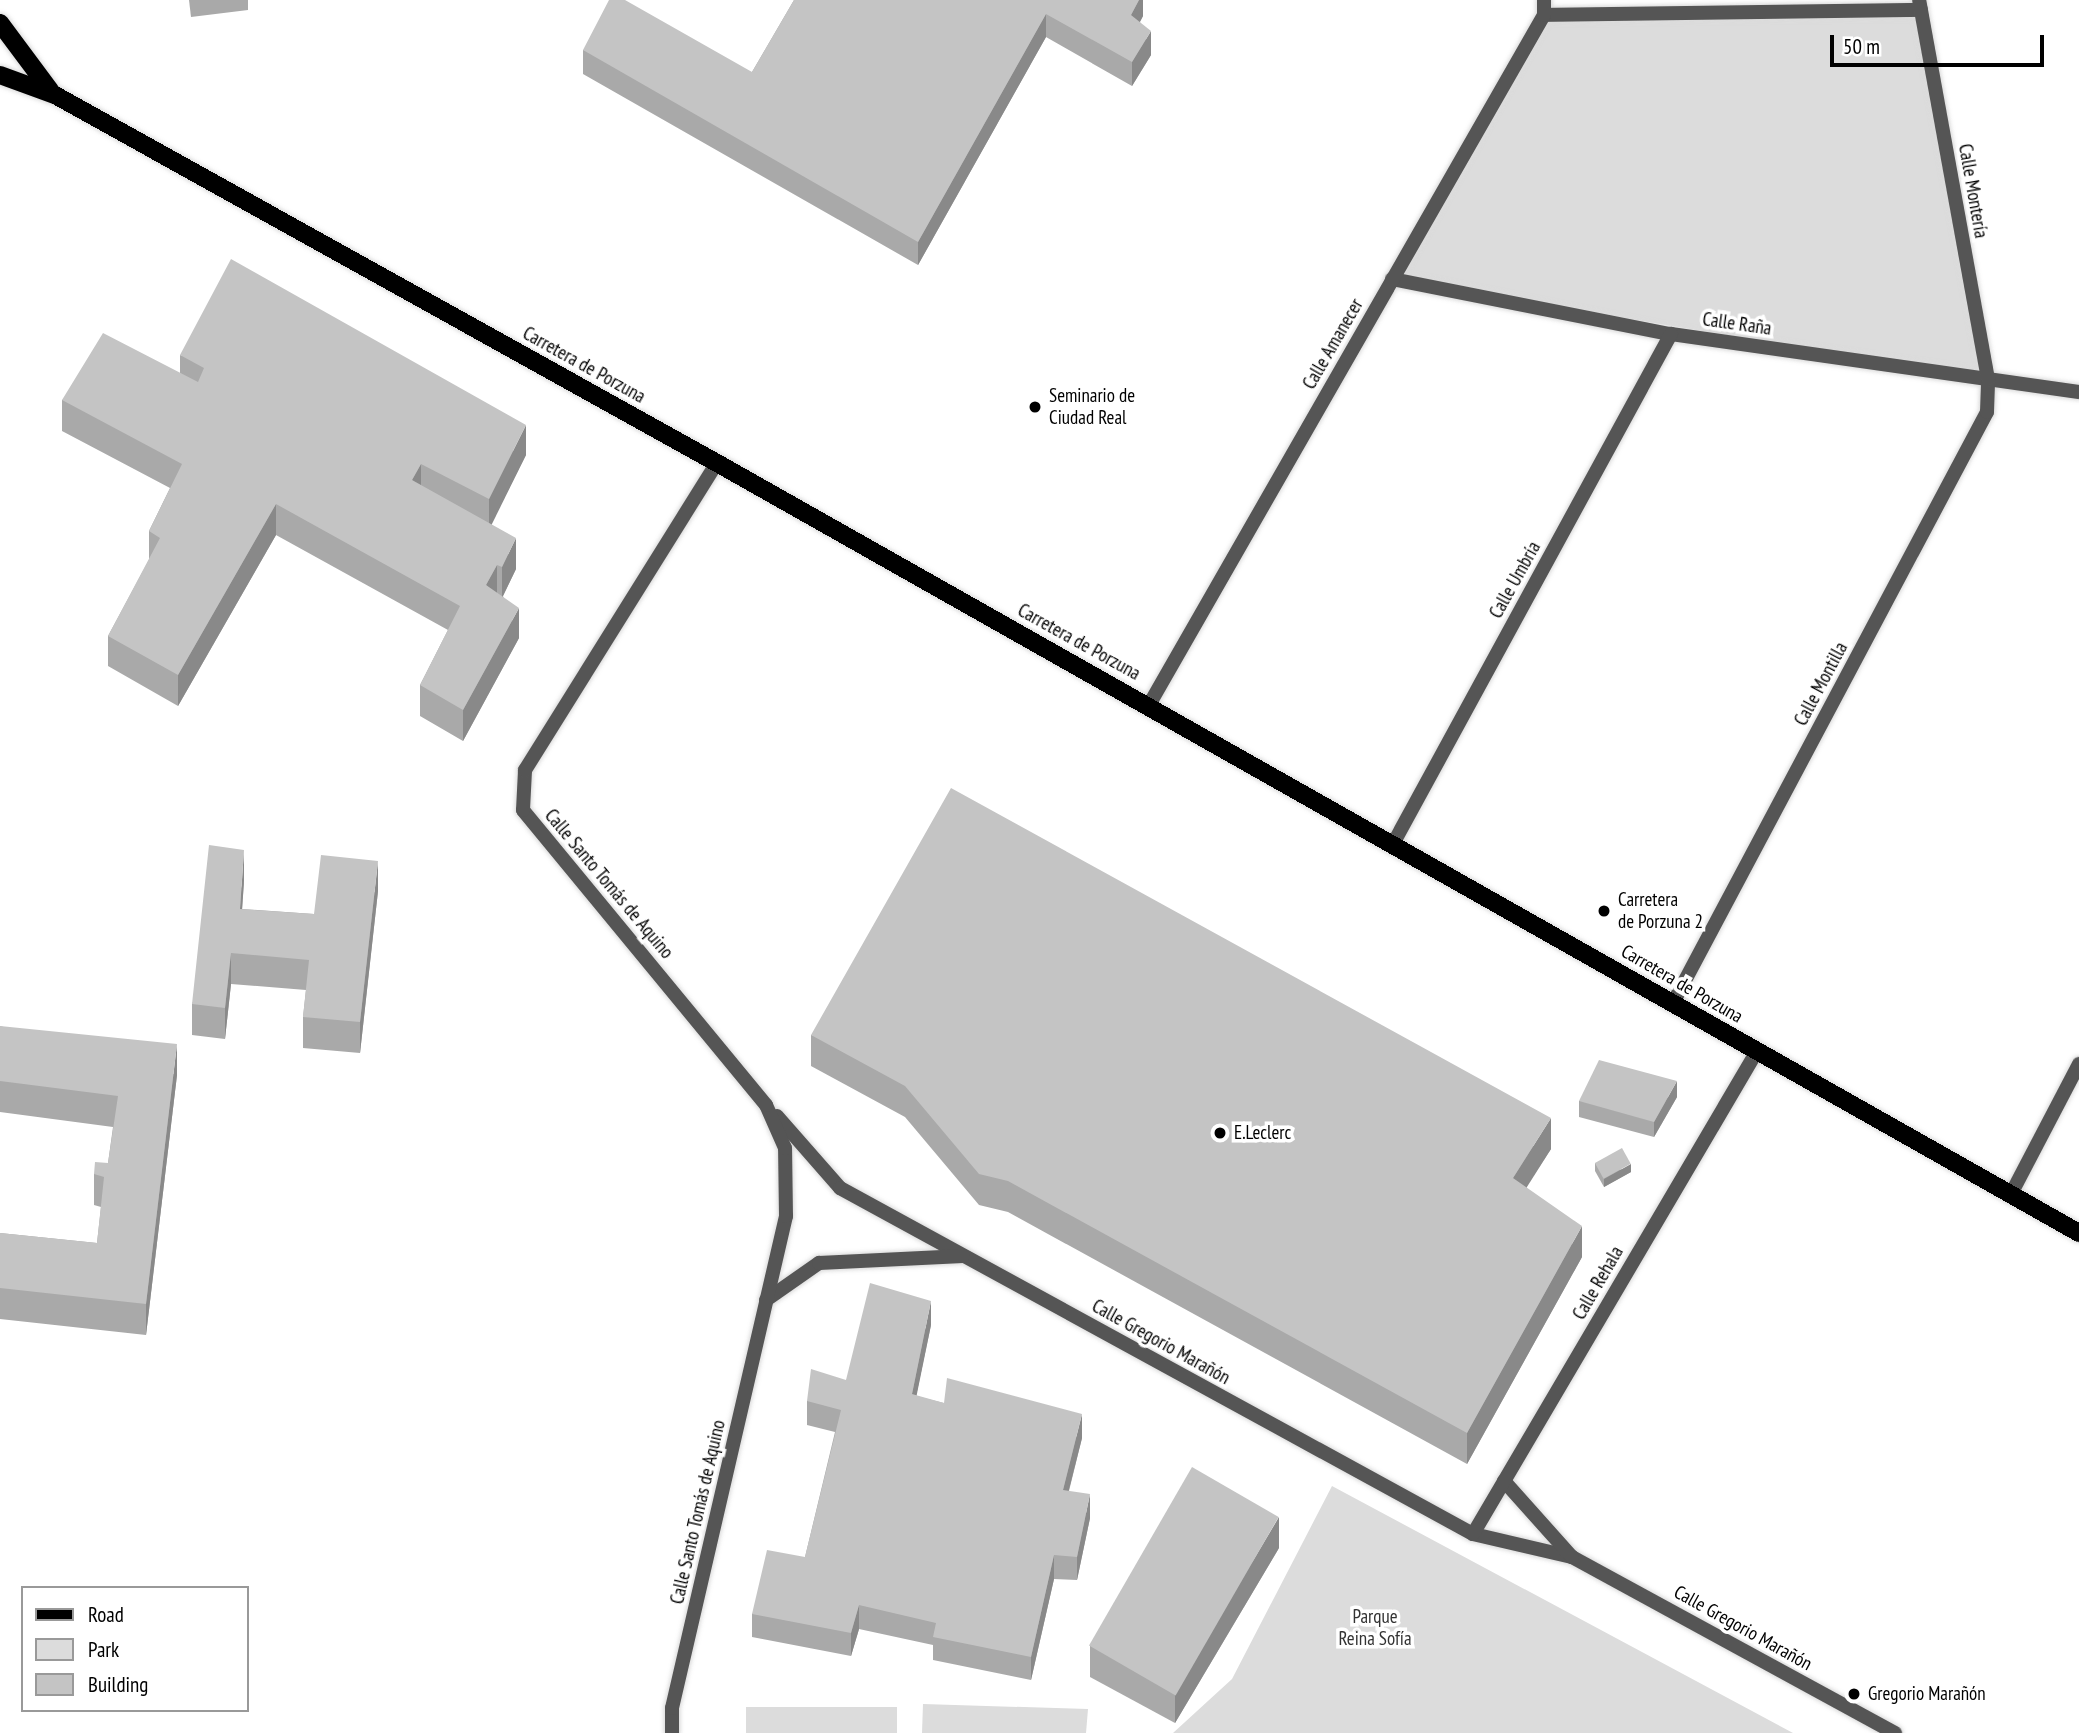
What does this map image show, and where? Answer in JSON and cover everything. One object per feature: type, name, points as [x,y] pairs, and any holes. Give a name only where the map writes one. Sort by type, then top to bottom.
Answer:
[{"type":"main road","points":[[0,23],[55,95]]},
{"type":"main road","points":[[0,75],[55,95]]},
{"type":"main road","name":"Carretera de Porzuna","points":[[55,95],[1149,705],[2079,1233]]},
{"type":"street","name":"Calle Montería","points":[[1544,7],[1920,5],[1988,379]]},
{"type":"street","name":"Calle Amanecer","points":[[1149,705],[1544,7]]},
{"type":"street","name":"Calle Raña","points":[[1392,279],[1671,334],[2079,392]]},
{"type":"street","name":"Calle Umbría","points":[[1393,844],[1671,334]]},
{"type":"street","name":"Calle Montilla","points":[[1673,1003],[1987,412],[1988,379]]},
{"type":"street","name":"Calle Santo Tomás de Aquino","points":[[672,1733],[672,1708],[786,1202],[785,1148],[766,1105],[523,810],[525,770],[717,463]]},
{"type":"street","name":"Calle Rehala","points":[[1473,1534],[1757,1051]]},
{"type":"street","points":[[2010,1196],[2079,1064]]},
{"type":"street","name":"Calle Gregorio Marañón","points":[[766,1105],[840,1188],[1473,1534],[1572,1556],[1895,1733]]},
{"type":"street","points":[[766,1300],[819,1262],[963,1256]]},
{"type":"street","name":"Calle Gregorio Marañón","points":[[1504,1481],[1572,1556]]},
{"type":"green space","points":[[1921,10],[1988,379],[1392,279],[1544,15]]},
{"type":"green space","name":"Parque Reina Sofía","points":[[1332,1486],[1793,1733],[1173,1733],[1232,1679]]},
{"type":"green space","points":[[923,1704],[1088,1709],[1086,1733],[922,1733]]},
{"type":"green space","points":[[746,1707],[897,1707],[897,1733],[746,1733]]},
{"type":"building","points":[[609,0],[625,0],[752,72],[794,0],[1139,0],[1131,15],[1151,31],[1132,62],[1046,14],[918,242],[583,50]]},
{"type":"building","points":[[231,259],[526,425],[489,499],[421,464],[412,480],[516,538],[502,567],[497,565],[486,585],[519,608],[463,710],[420,685],[460,606],[276,504],[178,675],[108,636],[160,538],[149,531],[182,464],[62,400],[103,333],[198,382],[204,368],[180,355]]},
{"type":"building","name":"E.Leclerc","points":[[951,788],[1551,1118],[1513,1178],[1582,1226],[1467,1433],[1008,1181],[979,1174],[905,1086],[811,1035]]},
{"type":"building","points":[[209,845],[244,850],[240,909],[314,914],[321,855],[378,861],[360,1022],[303,1017],[309,960],[231,953],[225,1008],[192,1004]]},
{"type":"building","points":[[0,1026],[177,1044],[146,1304],[0,1288],[0,1233],[97,1243],[104,1177],[94,1174],[95,1162],[108,1163],[118,1096],[0,1081]]},
{"type":"building","points":[[1599,1060],[1677,1081],[1654,1122],[1579,1101]]},
{"type":"building","points":[[1622,1148],[1631,1164],[1604,1179],[1595,1163]]},
{"type":"building","points":[[870,1283],[931,1301],[912,1394],[944,1403],[947,1378],[1082,1414],[1063,1490],[1090,1494],[1077,1557],[1054,1555],[1031,1657],[933,1637],[936,1623],[859,1605],[851,1633],[752,1614],[767,1550],[805,1557],[841,1410],[807,1401],[811,1369],[846,1380]]},
{"type":"building","points":[[1192,1467],[1279,1517],[1176,1695],[1089,1645]]},
{"type":"place","name":"Seminario de Ciudad Real","points":[[1035,407]]},
{"type":"place","name":"Carretera de Porzuna 2","points":[[1604,911]]},
{"type":"place","name":"E.Leclerc","points":[[1220,1133]]},
{"type":"place","name":"Gregorio Marañón","points":[[1854,1694]]}]
